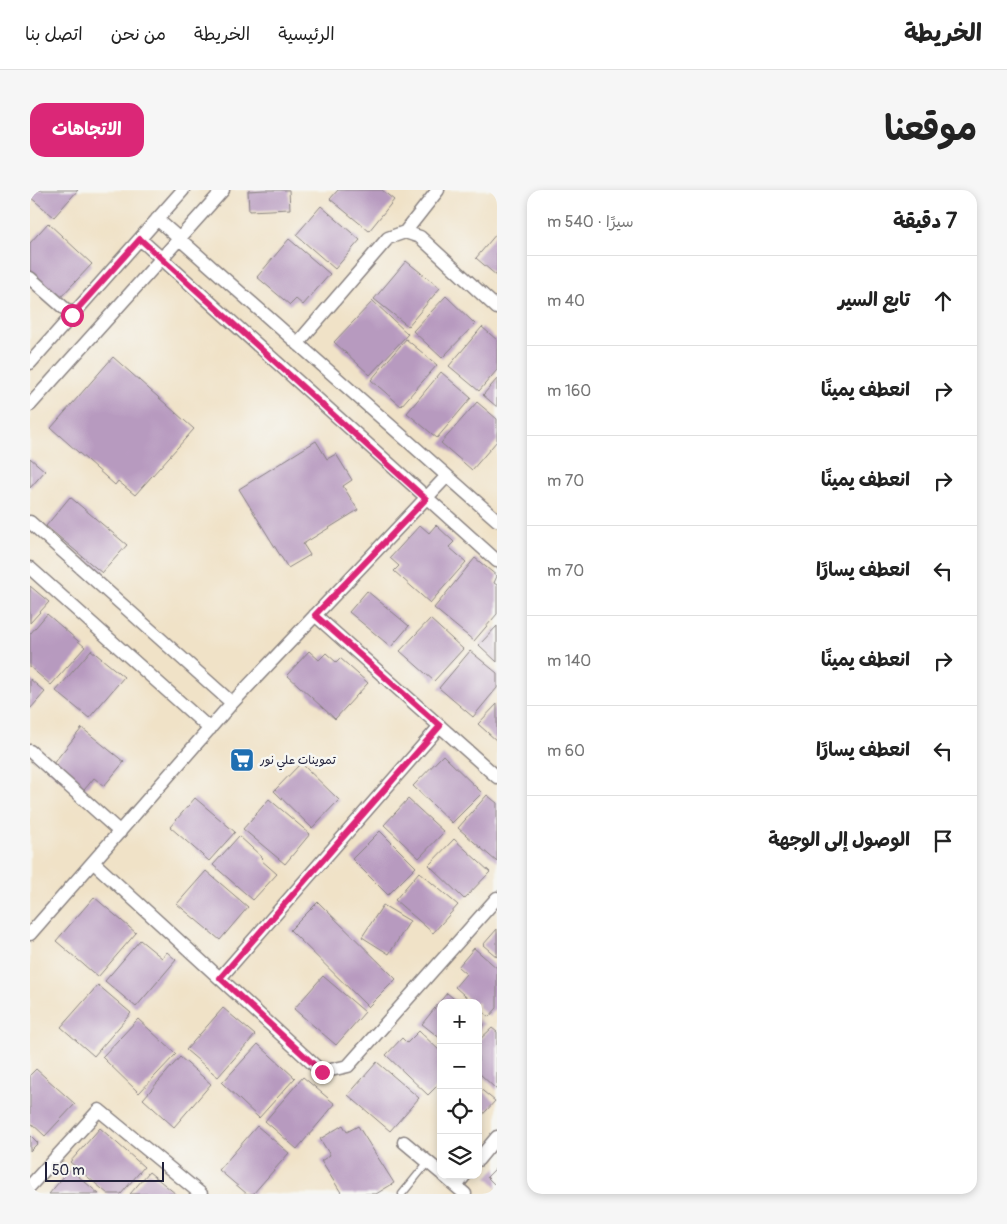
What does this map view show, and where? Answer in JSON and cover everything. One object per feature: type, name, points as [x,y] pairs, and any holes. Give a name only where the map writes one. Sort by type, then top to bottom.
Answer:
[{"type":"street","points":[[30,363],[183,190]]},
{"type":"street","points":[[30,406],[223,190]]},
{"type":"street","points":[[297,344],[388,238],[405,232],[438,190]]},
{"type":"street","points":[[157,219],[497,520]]},
{"type":"street","points":[[405,232],[420,237],[497,308]]},
{"type":"street","points":[[140,239],[426,499],[497,561]]},
{"type":"street","points":[[30,278],[72,315]]},
{"type":"street","points":[[30,934],[232,703],[447,476]]},
{"type":"street","points":[[30,522],[232,703]]},
{"type":"street","points":[[30,568],[210,730]]},
{"type":"street","points":[[315,615],[497,777]]},
{"type":"street","points":[[220,978],[440,726]]},
{"type":"street","points":[[30,751],[120,832]]},
{"type":"street","points":[[93,862],[322,1072],[348,1066],[497,898]]},
{"type":"street","points":[[30,1186],[99,1110],[201,1194]]},
{"type":"street","points":[[482,1155],[497,1137]]},
{"type":"street","points":[[404,1142],[437,1170]]},
{"type":"street","points":[[448,1179],[461,1190]]},
{"type":"lane","points":[[402,1194],[428,1162]]},
{"type":"building","points":[[30,190],[78,190],[54,217],[30,197]]},
{"type":"building","points":[[289,190],[290,209],[249,211],[248,191]]},
{"type":"building","points":[[338,190],[382,190],[394,200],[369,231],[330,199]]},
{"type":"building","points":[[321,206],[360,240],[335,269],[296,235]]},
{"type":"building","points":[[48,223],[92,264],[59,299],[30,272],[30,243]]},
{"type":"building","points":[[497,233],[497,276],[476,258]]},
{"type":"building","points":[[289,239],[330,274],[303,305],[296,299],[290,305],[257,277]]},
{"type":"building","points":[[406,261],[440,288],[408,326],[374,299]]},
{"type":"building","points":[[446,296],[475,324],[442,358],[413,331]]},
{"type":"building","points":[[373,301],[408,334],[370,375],[334,342]]},
{"type":"building","points":[[482,327],[497,340],[497,370],[479,391],[449,366]]},
{"type":"building","points":[[406,339],[437,365],[401,406],[371,380]]},
{"type":"building","points":[[113,357],[194,429],[135,495],[118,481],[115,485],[51,428]]},
{"type":"building","points":[[441,372],[471,398],[437,438],[407,413]]},
{"type":"building","points":[[497,379],[497,407],[483,395]]},
{"type":"building","points":[[477,402],[497,419],[497,441],[472,470],[441,443]]},
{"type":"building","points":[[316,441],[327,459],[336,454],[352,480],[343,486],[358,510],[303,544],[310,555],[288,568],[239,489]]},
{"type":"building","points":[[30,458],[45,471],[30,488]]},
{"type":"building","points":[[70,497],[127,545],[102,573],[46,526]]},
{"type":"building","points":[[420,525],[429,533],[436,525],[454,542],[449,547],[466,562],[430,603],[394,571],[399,566],[390,558]]},
{"type":"building","points":[[475,558],[497,576],[494,583],[497,585],[497,614],[474,641],[434,608]]},
{"type":"building","points":[[30,586],[49,602],[30,623]]},
{"type":"building","points":[[367,591],[409,626],[391,647],[349,612]]},
{"type":"building","points":[[47,614],[85,647],[51,685],[30,667],[30,634]]},
{"type":"building","points":[[430,619],[463,649],[434,681],[400,651]]},
{"type":"building","points":[[497,626],[497,662],[479,645]]},
{"type":"building","points":[[91,650],[124,677],[89,718],[56,691]]},
{"type":"building","points":[[309,651],[319,660],[326,653],[336,662],[340,658],[368,683],[335,719],[287,675]]},
{"type":"building","points":[[470,651],[497,673],[497,688],[473,717],[439,688]]},
{"type":"building","points":[[30,679],[45,692],[30,709]]},
{"type":"building","points":[[497,704],[497,741],[478,724]]},
{"type":"building","points":[[82,728],[124,762],[104,786],[94,778],[80,795],[48,770]]},
{"type":"building","points":[[443,755],[482,793],[452,823],[413,786]]},
{"type":"building","points":[[301,763],[339,800],[312,828],[274,791]]},
{"type":"building","points":[[487,795],[497,803],[497,862],[458,828]]},
{"type":"building","points":[[195,798],[235,832],[209,861],[170,827]]},
{"type":"building","points":[[269,799],[310,834],[285,864],[243,829]]},
{"type":"building","points":[[408,799],[444,832],[419,858],[384,825]]},
{"type":"building","points":[[380,831],[416,867],[388,895],[352,859]]},
{"type":"building","points":[[239,836],[277,874],[253,900],[213,865]]},
{"type":"building","points":[[454,839],[490,872],[464,899],[429,865]]},
{"type":"building","points":[[206,871],[248,907],[220,940],[177,904]]},
{"type":"building","points":[[419,872],[458,905],[433,933],[395,900]]},
{"type":"building","points":[[94,897],[136,933],[98,977],[56,941]]},
{"type":"building","points":[[318,902],[396,979],[368,1007],[290,930]]},
{"type":"building","points":[[383,905],[410,921],[389,954],[362,937]]},
{"type":"building","points":[[497,929],[497,957],[483,945]]},
{"type":"building","points":[[140,940],[162,958],[167,952],[176,960],[136,1007],[105,981]]},
{"type":"building","points":[[474,948],[497,968],[497,1008],[489,1017],[482,1011],[482,999],[468,999],[455,987],[466,974],[458,967]]},
{"type":"building","points":[[323,976],[365,1012],[336,1045],[294,1009]]},
{"type":"building","points":[[98,985],[131,1013],[94,1056],[61,1027]]},
{"type":"building","points":[[447,993],[454,999],[442,999]]},
{"type":"building","points":[[437,1005],[437,1036],[422,1024]]},
{"type":"building","points":[[223,1008],[255,1035],[218,1077],[186,1050]]},
{"type":"building","points":[[138,1019],[176,1054],[139,1093],[102,1057]]},
{"type":"building","points":[[492,1028],[497,1032],[497,1090],[482,1076],[482,1037]]},
{"type":"building","points":[[419,1031],[437,1048],[437,1086],[428,1095],[386,1055],[402,1038],[407,1043]]},
{"type":"building","points":[[258,1044],[295,1078],[259,1118],[222,1083]]},
{"type":"building","points":[[180,1057],[211,1084],[174,1127],[143,1099]]},
{"type":"building","points":[[377,1062],[419,1098],[390,1131],[348,1095]]},
{"type":"building","points":[[36,1069],[75,1104],[45,1136],[30,1122],[30,1075]]},
{"type":"building","points":[[303,1077],[335,1104],[297,1149],[265,1121]]},
{"type":"building","points":[[482,1090],[495,1101],[482,1116]]},
{"type":"building","points":[[343,1125],[347,1132],[358,1126],[394,1183],[376,1194],[342,1194],[321,1161],[330,1155],[320,1139]]},
{"type":"building","points":[[257,1126],[289,1153],[253,1194],[247,1194],[219,1170]]},
{"type":"building","points":[[100,1128],[144,1167],[121,1194],[108,1194],[70,1162]]},
{"type":"building","points":[[30,1135],[38,1143],[30,1151]]},
{"type":"building","points":[[497,1167],[497,1187],[487,1177]]},
{"type":"building","points":[[70,1169],[99,1194],[49,1194]]},
{"type":"building","points":[[149,1172],[176,1194],[130,1194]]},
{"type":"place","name":"تموينات علي نور","points":[[242,760]]},
{"type":"route","points":[[72,315],[140,239],[426,499],[315,615],[440,726],[220,978],[322,1072]]}]
